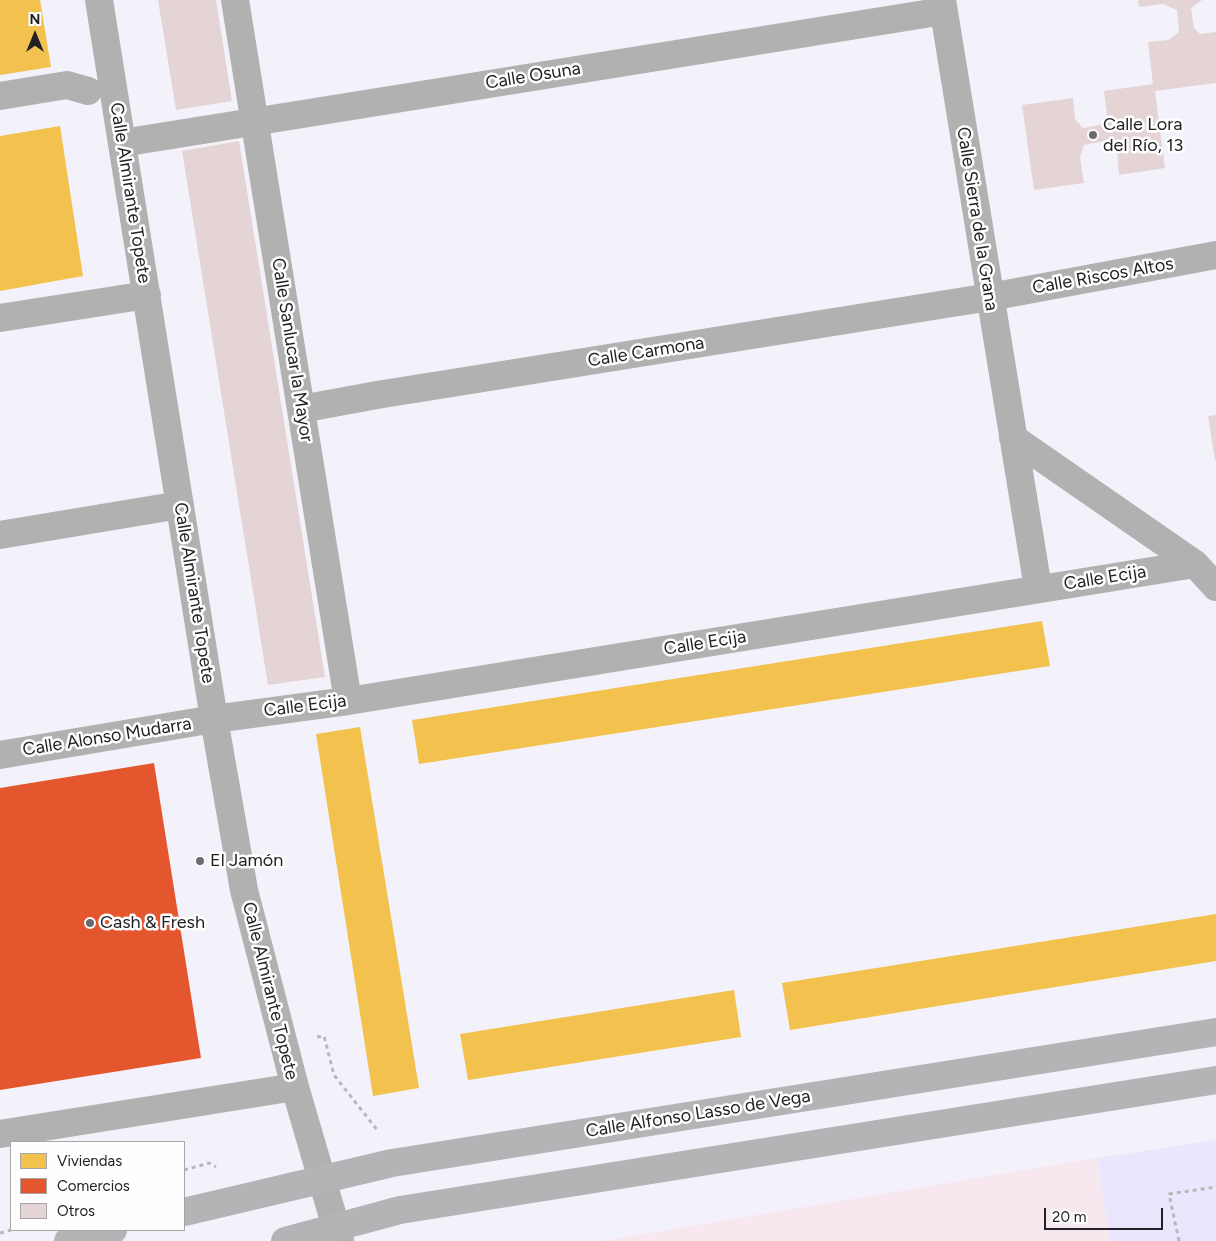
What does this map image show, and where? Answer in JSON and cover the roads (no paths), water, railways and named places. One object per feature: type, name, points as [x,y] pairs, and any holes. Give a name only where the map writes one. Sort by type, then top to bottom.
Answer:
[{"type":"main road","name":"Calle Alfonso Lasso de Vega","points":[[185,1212],[392,1162],[1216,1032]]},
{"type":"main road","points":[[285,1241],[338,1234],[400,1210],[1216,1080]]},
{"type":"main road","points":[[68,1241],[109,1231]]},
{"type":"street","name":"Calle Almirante Topete","points":[[99,0],[214,718],[244,890],[295,1087],[338,1234]]},
{"type":"street","name":"Calle Sanlucar la Mayor","points":[[235,0],[348,701]]},
{"type":"street","name":"Calle Osuna","points":[[122,143],[943,6]]},
{"type":"street","name":"Calle Sierra de la Grana","points":[[943,6],[1038,588]]},
{"type":"street","points":[[0,96],[67,85],[88,92]]},
{"type":"street","name":"Calle Riscos Altos","points":[[990,297],[1216,255]]},
{"type":"street","points":[[0,318],[147,295]]},
{"type":"street","name":"Calle Carmona","points":[[301,409],[377,394],[990,297]]},
{"type":"street","points":[[1013,438],[1195,564],[1216,587]]},
{"type":"street","points":[[0,535],[180,505]]},
{"type":"street","name":"Calle Ecija","points":[[214,718],[348,701],[1195,564]]},
{"type":"street","name":"Calle Alonso Mudarra","points":[[0,754],[166,728],[214,718]]},
{"type":"street","points":[[0,1134],[295,1087]]},
{"type":"place","name":"Calle Lora del Río, 13","points":[[1093,135]]},
{"type":"place","name":"El Jamón","points":[[200,861]]},
{"type":"place","name":"Cash & Fresh","points":[[90,923]]}]
